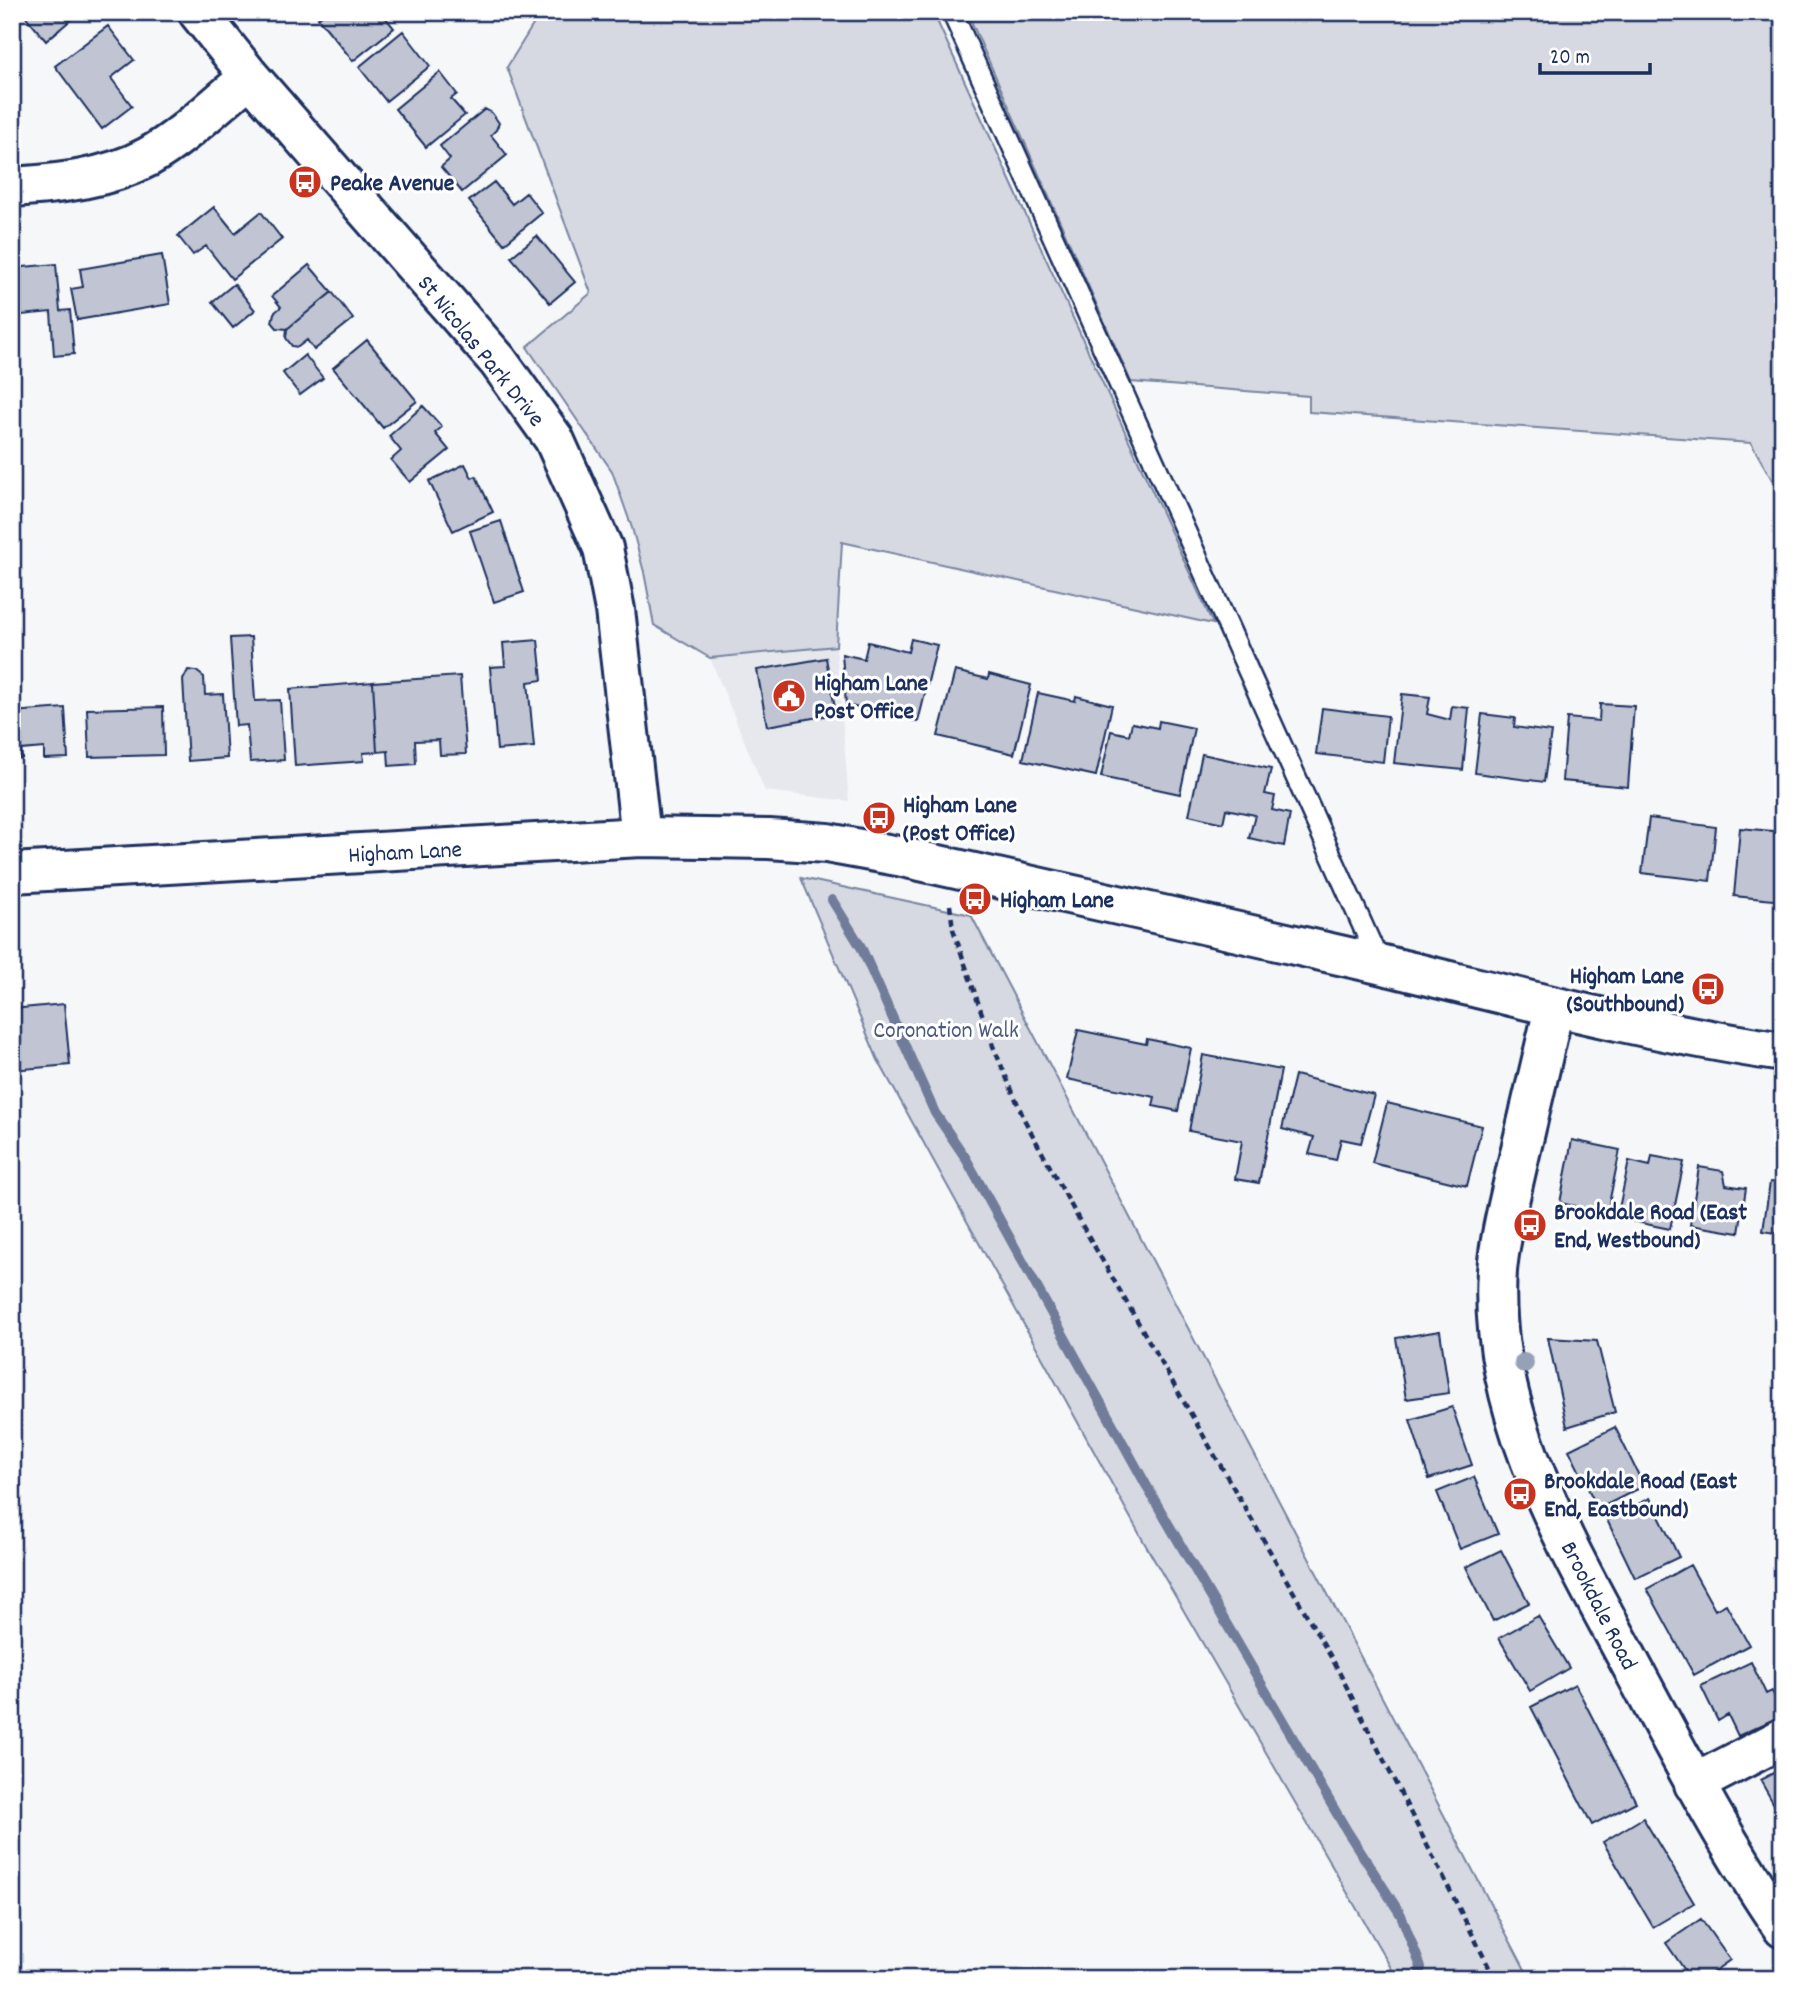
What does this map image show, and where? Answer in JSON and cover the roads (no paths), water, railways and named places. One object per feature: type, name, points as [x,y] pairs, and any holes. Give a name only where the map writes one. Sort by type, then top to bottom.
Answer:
[{"type":"street","name":"St Nicolas Park Drive","points":[[198,12],[250,77],[498,361],[554,439],[603,548],[615,610],[641,837]]},
{"type":"street","points":[[12,187],[82,180],[118,170],[173,140],[250,77]]},
{"type":"street","name":"Higham Lane","points":[[12,873],[641,837],[769,839],[827,843],[944,866],[1380,965],[1554,1008],[1729,1044],[1783,1052]]},
{"type":"street","name":"Brookdale Road","points":[[1554,1008],[1505,1217],[1497,1272],[1502,1353],[1510,1396],[1523,1441],[1541,1484],[1597,1600],[1694,1784],[1783,1928]]},
{"type":"street","points":[[1694,1784],[1783,1738]]},
{"type":"lane","points":[[952,12],[1380,965]]},
{"type":"waterway","points":[[832,900],[861,947],[935,1113],[965,1157],[1155,1501],[1347,1831],[1401,1915],[1421,1967],[1418,1979]]},
{"type":"place","name":"Peake Avenue","points":[[305,182]]},
{"type":"place","name":"Higham Lane Post Office","points":[[789,696]]},
{"type":"place","name":"Higham Lane (Post Office)","points":[[879,818]]},
{"type":"place","name":"Higham Lane","points":[[975,899]]},
{"type":"place","name":"Higham Lane (Southbound)","points":[[1708,989]]},
{"type":"place","name":"Brookdale Road (East End, Westbound)","points":[[1530,1225]]},
{"type":"place","name":"Brookdale Road (East End, Eastbound)","points":[[1520,1494]]},
{"type":"park label","name":"Coronation Walk","points":[[946,1029]]}]
